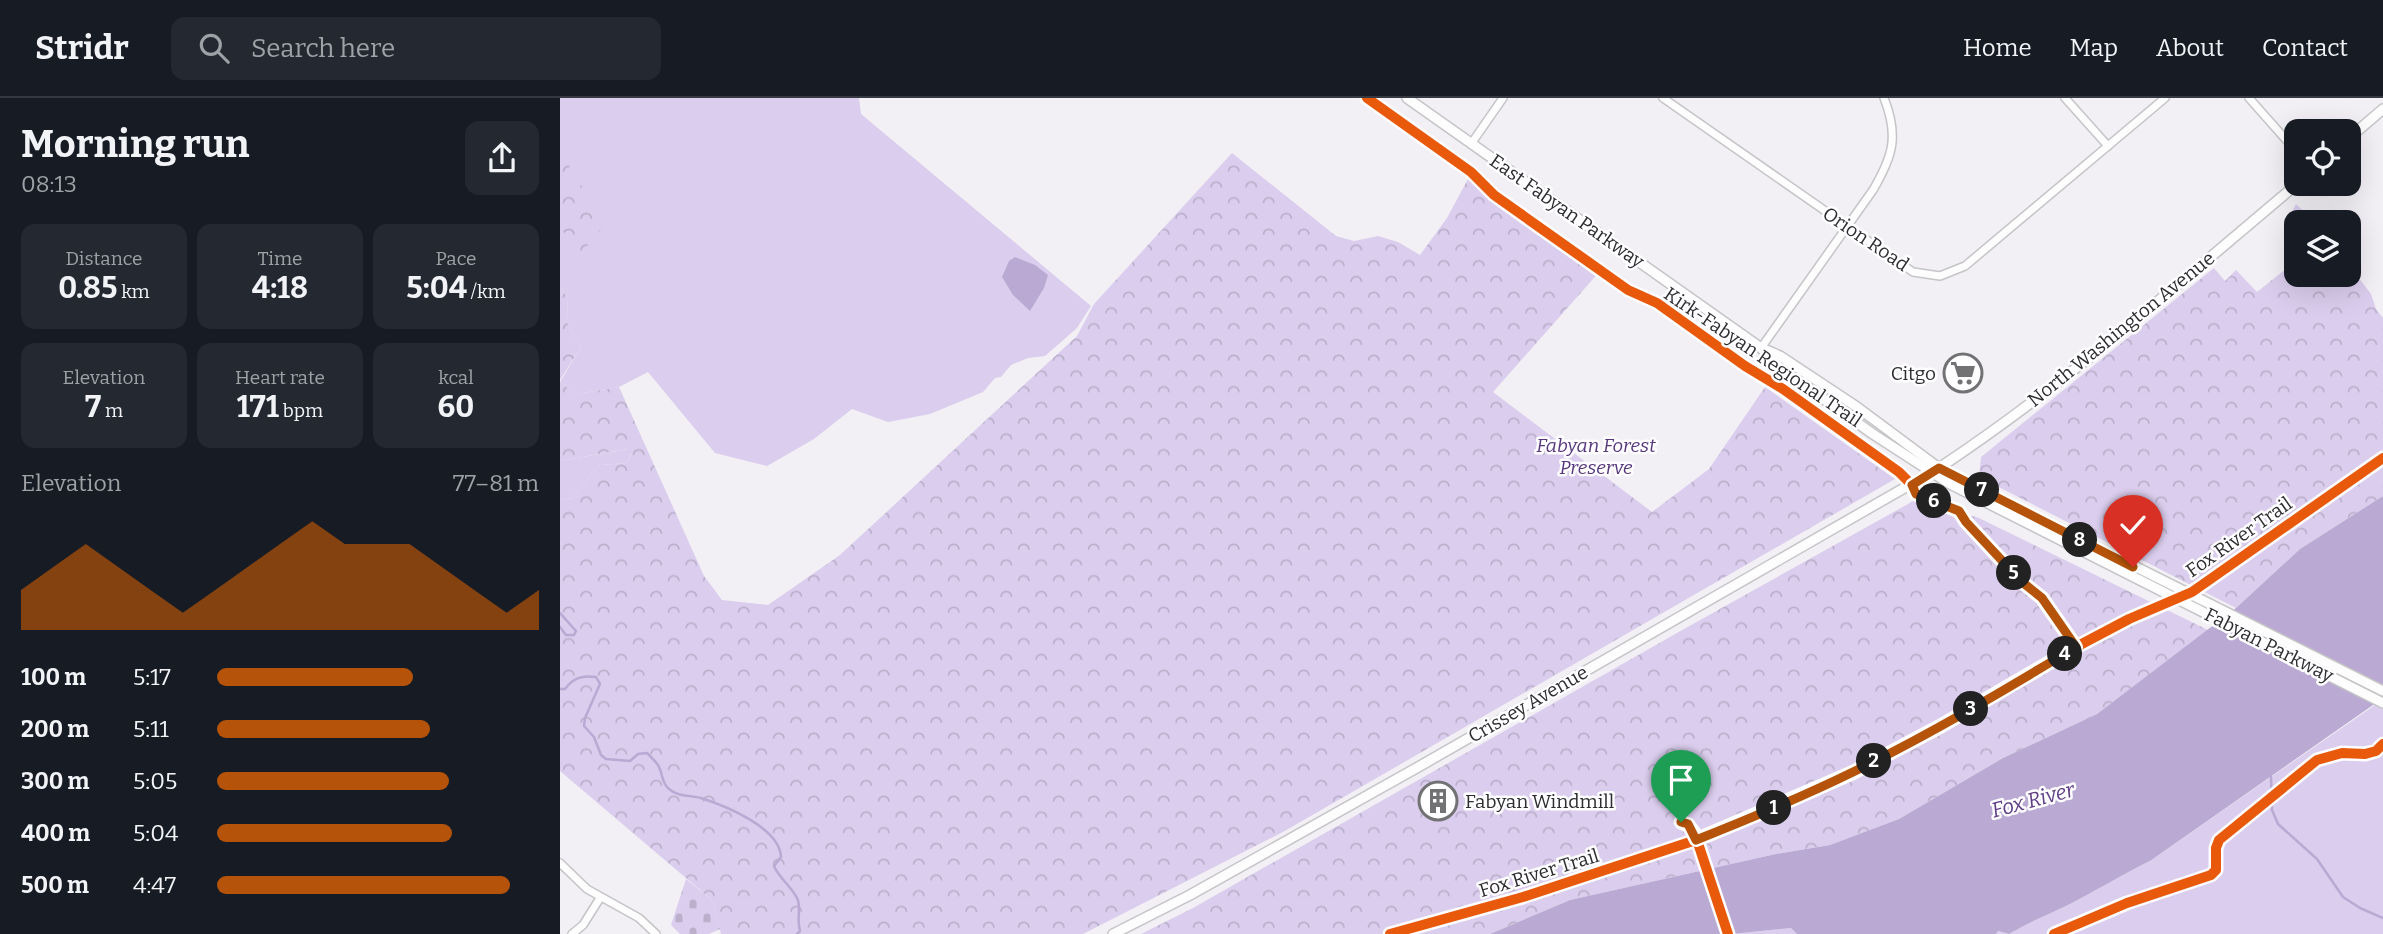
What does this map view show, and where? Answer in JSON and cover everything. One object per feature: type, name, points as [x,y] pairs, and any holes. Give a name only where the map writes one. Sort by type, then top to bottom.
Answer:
[{"type":"main road","name":"East Fabyan Parkway","points":[[1407,98],[1761,348],[1780,356],[1857,407],[1935,470]]},
{"type":"main road","points":[[2361,128],[2383,109]]},
{"type":"main road","name":"North Washington Avenue","points":[[1935,470],[2066,378],[2284,195]]},
{"type":"main road","name":"Fabyan Parkway","points":[[1935,470],[2383,703]]},
{"type":"main road","name":"Crissey Avenue","points":[[1113,934],[1190,895],[1432,759],[1935,470]]},
{"type":"main road","name":"Fabyan Parkway","points":[[2048,529],[2383,691]]},
{"type":"street","points":[[1471,144],[1503,98]]},
{"type":"street","name":"Orion Road","points":[[1663,98],[1913,272],[1940,276],[1965,266],[2165,98]]},
{"type":"street","points":[[1761,348],[1887,165],[1893,144],[1892,117],[1884,98]]},
{"type":"street","points":[[2065,98],[2108,146]]},
{"type":"street","points":[[2249,98],[2284,137]]},
{"type":"street","points":[[560,863],[578,883],[639,918],[656,934]]},
{"type":"street","points":[[572,934],[583,925],[600,898]]},
{"type":"green space","points":[[560,98],[859,98],[861,114],[1091,306],[1077,328],[1045,356],[1028,358],[1011,365],[983,392],[930,414],[888,422],[852,409],[814,439],[767,466],[715,453],[648,372],[619,387],[576,394],[560,382],[581,347],[567,322],[568,297],[560,289]]},
{"type":"green space","points":[[560,151],[605,224],[580,255],[560,227]]},
{"type":"green space","points":[[1232,153],[1336,236],[1354,241],[1378,236],[1398,242],[1420,255],[1447,218],[1469,177],[1601,270],[1493,392],[1652,512],[1709,469],[1765,387],[1895,479],[1283,832],[1083,934],[721,934],[713,901],[560,771],[560,500],[572,498],[600,465],[627,463],[631,454],[627,449],[560,461],[560,382],[576,394],[619,387],[704,576],[722,600],[768,605],[840,555],[1077,336],[1094,304]]},
{"type":"green space","points":[[2214,268],[2225,281],[2236,270],[2257,292],[2284,271],[2284,287],[2361,287],[2361,281],[2371,294],[2376,309],[2383,318],[2383,496],[2300,549],[2236,608],[1979,477],[1981,457]]},
{"type":"green space","points":[[560,289],[568,297],[567,322],[581,347],[560,380]]},
{"type":"green space","points":[[628,449],[631,453],[627,463],[600,465],[572,498],[560,500],[560,461]]},
{"type":"green space","points":[[1917,499],[1979,518],[2208,630],[2097,714],[2003,758],[1899,819],[1830,845],[1776,854],[1570,900],[1490,934],[1141,934],[1193,908]]},
{"type":"green space","points":[[2375,705],[2383,709],[2383,934],[2009,934],[2150,861]]},
{"type":"green space","points":[[686,879],[713,901],[720,929],[709,934],[680,934],[671,925]]},
{"type":"green space","points":[[1791,928],[1797,934],[1732,934]]},
{"type":"water","points":[[1015,257],[1035,265],[1048,275],[1044,288],[1030,311],[1013,295],[1002,277],[1009,261]]},
{"type":"water","name":"Fox River","points":[[2383,496],[2383,698],[2150,861],[2009,934],[1998,931],[1996,934],[1797,934],[1791,928],[1732,934],[1490,934],[1570,900],[1776,854],[1830,845],[1899,819],[2003,758],[2097,714],[2236,608],[2300,549]]},
{"type":"waterway","points":[[560,613],[576,631],[574,635],[566,635],[560,627]]},
{"type":"waterway","points":[[560,689],[565,689],[578,678],[596,677],[600,684],[584,726],[594,737],[601,755],[606,759],[630,761],[638,754],[647,753],[658,765],[666,787],[673,792],[701,798],[724,807],[750,820],[772,837],[781,857],[774,866],[798,902],[800,931],[797,934]]},
{"type":"waterway","points":[[2271,777],[2272,810],[2278,824],[2317,859],[2343,897],[2383,918]]},
{"type":"cycle path","name":"Kirk-Fabyan Regional Trail","points":[[1367,98],[1471,172],[1494,195],[1628,290],[1657,303],[1899,472],[1912,485],[1916,494],[1959,511],[2022,582],[2042,598],[2076,647]]},
{"type":"cycle path","name":"Fox River Trail","points":[[1390,934],[1523,897],[1696,840],[1852,773],[1939,727],[2076,647],[2129,619],[2192,592],[2383,458]]},
{"type":"cycle path","points":[[2054,934],[2127,903],[2211,875],[2216,870],[2216,848],[2219,840],[2317,760],[2342,753],[2365,754],[2376,751],[2383,744]]},
{"type":"cycle path","points":[[1681,822],[1688,825],[1695,834],[1728,934]]},
{"type":"place","name":"Citgo","points":[[1963,373]]},
{"type":"place","name":"Fabyan Windmill","points":[[1438,801]]},
{"type":"route","points":[[1681,822],[1688,824],[1696,840],[1786,803],[1852,773],[1939,727],[2076,647],[2042,598],[2022,582],[1959,511],[1916,494],[1912,485],[1939,468],[2133,567]]},
{"type":"park label","name":"Fabyan Forest Preserve","points":[[1596,456]]}]
